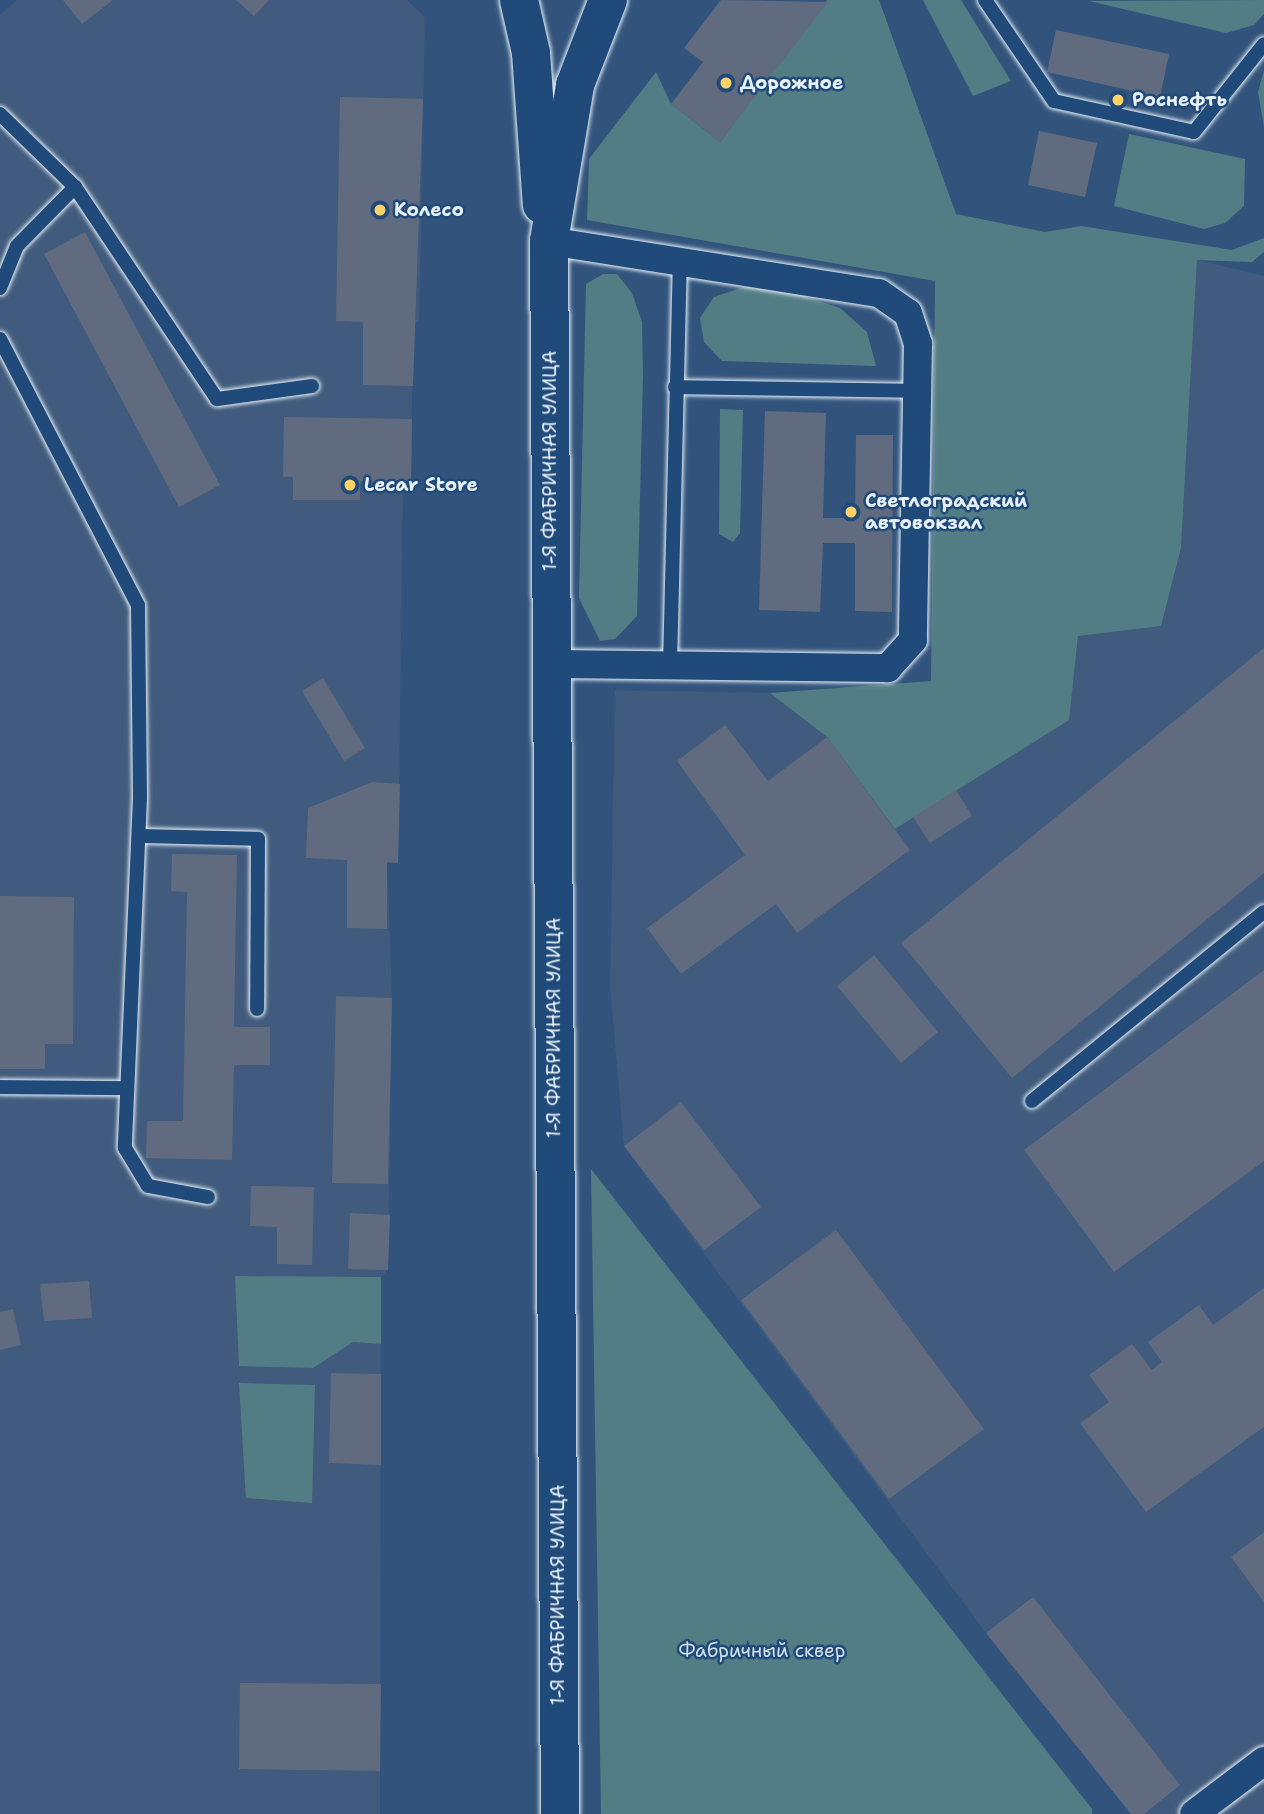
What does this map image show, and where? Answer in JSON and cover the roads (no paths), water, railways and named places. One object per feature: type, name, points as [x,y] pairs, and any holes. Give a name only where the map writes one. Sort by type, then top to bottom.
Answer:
[{"type":"main road","points":[[519,0],[531,53],[538,182],[549,241]]},
{"type":"main road","points":[[549,241],[575,85],[608,0]]},
{"type":"main road","name":"1-Я ФАБРИЧНАЯ УЛИЦА","points":[[549,241],[560,1814]]},
{"type":"street","points":[[549,241],[879,293],[908,313],[915,327],[918,391],[913,640],[888,668],[551,664]]},
{"type":"street","points":[[1194,1814],[1264,1761]]},
{"type":"lane","points":[[985,0],[1054,101],[1194,132],[1264,44]]},
{"type":"lane","points":[[0,114],[75,187],[218,399],[312,386]]},
{"type":"lane","points":[[0,288],[17,246],[75,187]]},
{"type":"lane","points":[[670,666],[680,262]]},
{"type":"lane","points":[[0,339],[138,605],[139,835],[125,1148],[148,1185],[208,1198]]},
{"type":"lane","points":[[675,387],[918,391]]},
{"type":"lane","points":[[139,835],[258,839],[257,1009]]},
{"type":"lane","points":[[1032,1101],[1264,912]]},
{"type":"lane","points":[[0,1087],[127,1088]]},
{"type":"place","name":"Дорожное","points":[[726,83]]},
{"type":"place","name":"Роснефть","points":[[1118,100]]},
{"type":"place","name":"Колесо","points":[[380,210]]},
{"type":"place","name":"Lecar Store","points":[[350,485]]},
{"type":"place","name":"Светлоградский автовокзал","points":[[851,512]]},
{"type":"park label","name":"Фабричный сквер","points":[[762,1651]]}]
